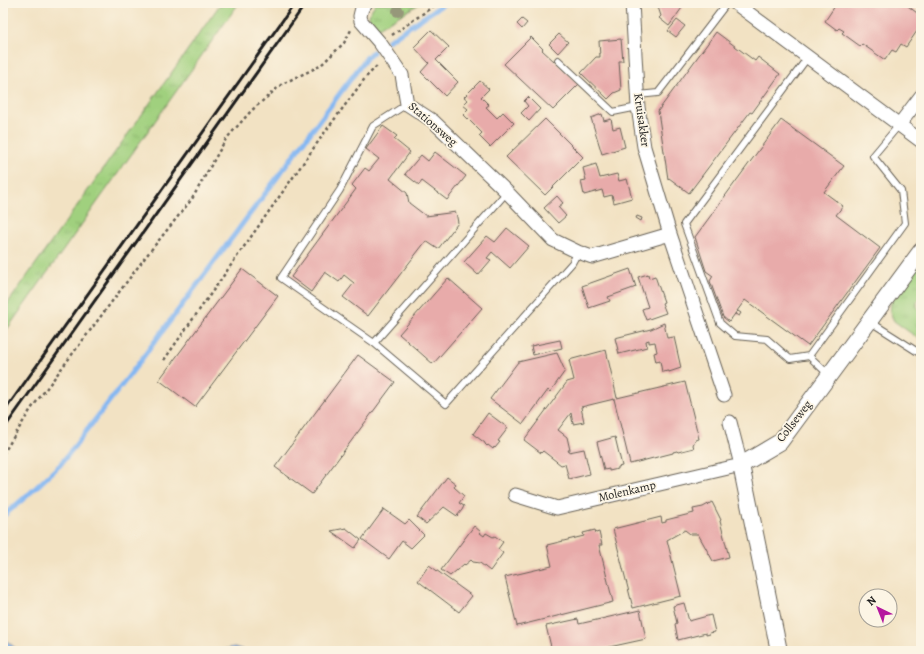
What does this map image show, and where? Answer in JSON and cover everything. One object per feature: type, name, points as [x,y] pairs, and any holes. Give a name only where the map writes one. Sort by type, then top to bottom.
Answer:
[{"type":"street","points":[[360,16],[362,8],[366,3]]},
{"type":"street","name":"Kruisakker","points":[[632,3],[638,101],[644,147],[670,234],[724,395]]},
{"type":"street","points":[[735,3],[921,141]]},
{"type":"street","name":"Stationsweg","points":[[360,16],[361,21],[380,43],[402,75],[407,104],[433,120],[507,192]]},
{"type":"street","points":[[899,125],[921,96]]},
{"type":"street","points":[[507,192],[553,240],[592,257],[670,234]]},
{"type":"street","name":"Collseweg","points":[[741,465],[780,442],[921,251]]},
{"type":"street","points":[[730,422],[741,465],[779,651]]},
{"type":"street","name":"Molenkamp","points":[[515,495],[557,508],[741,465]]},
{"type":"lane","points":[[558,60],[613,112],[658,93],[727,3]]},
{"type":"lane","points":[[808,57],[684,224],[720,323],[734,336],[767,339],[790,359],[809,356],[905,223],[901,191],[873,156],[899,125]]},
{"type":"lane","points":[[407,104],[373,126],[340,190],[281,278],[374,343],[446,404],[572,263],[578,252]]},
{"type":"lane","points":[[374,343],[507,192]]},
{"type":"lane","points":[[870,321],[921,354]]},
{"type":"lane","points":[[809,356],[829,375]]},
{"type":"path","points":[[380,43],[438,3]]},
{"type":"path","points":[[3,454],[31,409],[147,255],[192,199],[226,139],[251,111],[282,84],[320,66],[344,43],[360,16]]},
{"type":"path","points":[[164,360],[330,126],[366,77],[388,54]]},
{"type":"green space","points":[[221,3],[239,3],[3,335],[3,310]]},
{"type":"green space","points":[[376,3],[421,3],[375,30],[369,16]]},
{"type":"green space","points":[[921,262],[921,296],[917,301],[917,307],[921,311],[921,339],[919,339],[894,321],[890,312],[891,302]]},
{"type":"water","points":[[3,638],[19,651],[3,651]]},
{"type":"water","points":[[234,647],[247,651],[219,651]]},
{"type":"building","points":[[653,3],[681,3],[684,5],[669,26],[659,18],[661,16],[658,7]]},
{"type":"building","points":[[837,3],[904,3],[921,16],[921,33],[917,31],[906,47],[901,44],[896,52],[892,50],[885,60],[862,44],[860,46],[842,33],[844,31],[839,28],[837,30],[825,21]]},
{"type":"building","points":[[522,19],[527,23],[522,29],[517,24]]},
{"type":"building","points":[[677,20],[685,26],[676,37],[668,31]]},
{"type":"building","points":[[431,30],[449,47],[436,60],[458,82],[445,96],[421,72],[429,63],[414,47]]},
{"type":"building","points":[[716,32],[755,61],[758,57],[780,74],[752,113],[750,112],[689,193],[669,178],[668,179],[658,111]]},
{"type":"building","points":[[559,34],[568,42],[558,53],[549,44]]},
{"type":"building","points":[[531,37],[543,49],[542,50],[579,84],[553,110],[504,64]]},
{"type":"building","points":[[621,39],[623,61],[619,61],[621,90],[614,93],[608,99],[581,73],[596,57],[600,57],[599,41]]},
{"type":"building","points":[[480,81],[489,89],[481,97],[489,105],[486,107],[497,118],[503,112],[514,123],[490,147],[479,136],[482,133],[463,114],[468,109],[463,105],[468,100],[464,97]]},
{"type":"building","points":[[528,97],[540,109],[529,121],[521,113],[528,106],[524,101]]},
{"type":"building","points":[[602,114],[604,121],[611,119],[613,129],[620,127],[625,147],[602,154],[591,118]]},
{"type":"building","points":[[545,119],[583,157],[545,195],[506,157]]},
{"type":"building","points":[[781,120],[844,166],[824,192],[843,206],[836,215],[880,248],[808,346],[745,300],[729,322],[723,317],[710,281],[713,276],[706,271],[695,237]]},
{"type":"building","points":[[383,126],[397,136],[394,139],[410,152],[390,179],[407,193],[409,203],[426,216],[456,212],[458,223],[438,249],[426,241],[368,316],[343,297],[354,283],[344,275],[339,282],[325,272],[311,292],[291,277],[356,189],[352,185],[365,168],[369,171],[379,159],[366,149]]},
{"type":"building","points":[[435,152],[466,176],[447,200],[422,181],[419,185],[405,174],[421,155],[428,161]]},
{"type":"building","points":[[596,164],[600,178],[617,174],[619,181],[627,179],[632,198],[614,203],[612,195],[604,197],[602,190],[584,195],[581,181],[586,180],[583,168]]},
{"type":"building","points":[[557,196],[563,203],[558,207],[566,216],[558,223],[544,208]]},
{"type":"building","points":[[637,216],[642,218],[641,221],[636,218]]},
{"type":"building","points":[[507,228],[529,246],[510,268],[492,252],[487,258],[491,260],[478,275],[464,262],[487,236],[495,242]]},
{"type":"building","points":[[242,269],[278,296],[195,407],[159,380]]},
{"type":"building","points":[[630,269],[636,287],[608,297],[610,301],[589,308],[582,286]]},
{"type":"building","points":[[648,274],[649,278],[655,276],[664,302],[662,303],[666,313],[646,320],[642,309],[648,307],[638,277]]},
{"type":"building","points":[[448,278],[482,308],[433,364],[399,334]]},
{"type":"building","points":[[738,311],[741,313],[739,316],[735,314]]},
{"type":"building","points":[[664,323],[667,338],[674,337],[681,368],[669,372],[662,372],[660,361],[656,362],[654,353],[657,352],[655,342],[649,343],[649,340],[646,341],[647,347],[619,354],[615,338],[651,329]]},
{"type":"building","points":[[560,340],[562,348],[533,355],[531,346]]},
{"type":"building","points":[[606,350],[617,398],[685,382],[699,439],[695,440],[693,445],[694,448],[673,452],[630,464],[614,399],[581,407],[584,422],[573,424],[571,413],[558,430],[567,437],[570,450],[568,450],[569,452],[584,449],[590,474],[569,479],[565,464],[561,465],[543,451],[541,453],[524,440],[567,382],[574,380],[569,360]]},
{"type":"building","points":[[557,353],[565,371],[550,392],[548,390],[523,424],[490,399],[518,362]]},
{"type":"building","points":[[358,355],[395,382],[312,494],[275,467]]},
{"type":"building","points":[[488,413],[508,428],[498,441],[500,442],[493,449],[473,434]]},
{"type":"building","points":[[615,437],[622,466],[618,467],[618,469],[609,471],[609,469],[604,470],[597,442]]},
{"type":"building","points":[[447,477],[456,484],[454,487],[464,496],[459,503],[464,506],[457,516],[444,507],[426,524],[417,517]]},
{"type":"building","points":[[712,502],[721,520],[729,557],[713,561],[698,534],[690,534],[685,530],[667,540],[681,596],[633,608],[613,529],[661,517],[662,523],[666,522],[666,520],[694,513],[693,509],[703,507]]},
{"type":"building","points":[[384,509],[405,524],[409,520],[424,535],[411,548],[402,541],[389,559],[362,539]]},
{"type":"building","points":[[474,526],[484,536],[486,533],[493,537],[495,536],[503,542],[498,549],[503,553],[490,571],[480,563],[473,562],[471,560],[450,576],[441,570]]},
{"type":"building","points":[[346,528],[361,540],[355,548],[331,531]]},
{"type":"building","points":[[595,530],[596,533],[599,532],[602,545],[599,545],[613,602],[517,626],[505,577],[552,566],[547,545],[584,536],[583,533]]},
{"type":"building","points":[[429,565],[472,596],[459,612],[418,581]]},
{"type":"building","points":[[684,603],[689,621],[711,615],[715,632],[678,640],[675,624],[677,623],[673,606]]},
{"type":"building","points":[[640,610],[646,639],[591,651],[552,651],[546,626],[578,619],[579,624]]},
{"type":"waterway","points":[[388,41],[445,3]]},
{"type":"waterway","points":[[3,516],[60,465],[132,372],[367,57],[373,52]]},
{"type":"railway","points":[[3,413],[295,3]]},
{"type":"railway","points":[[3,430],[306,3]]}]
